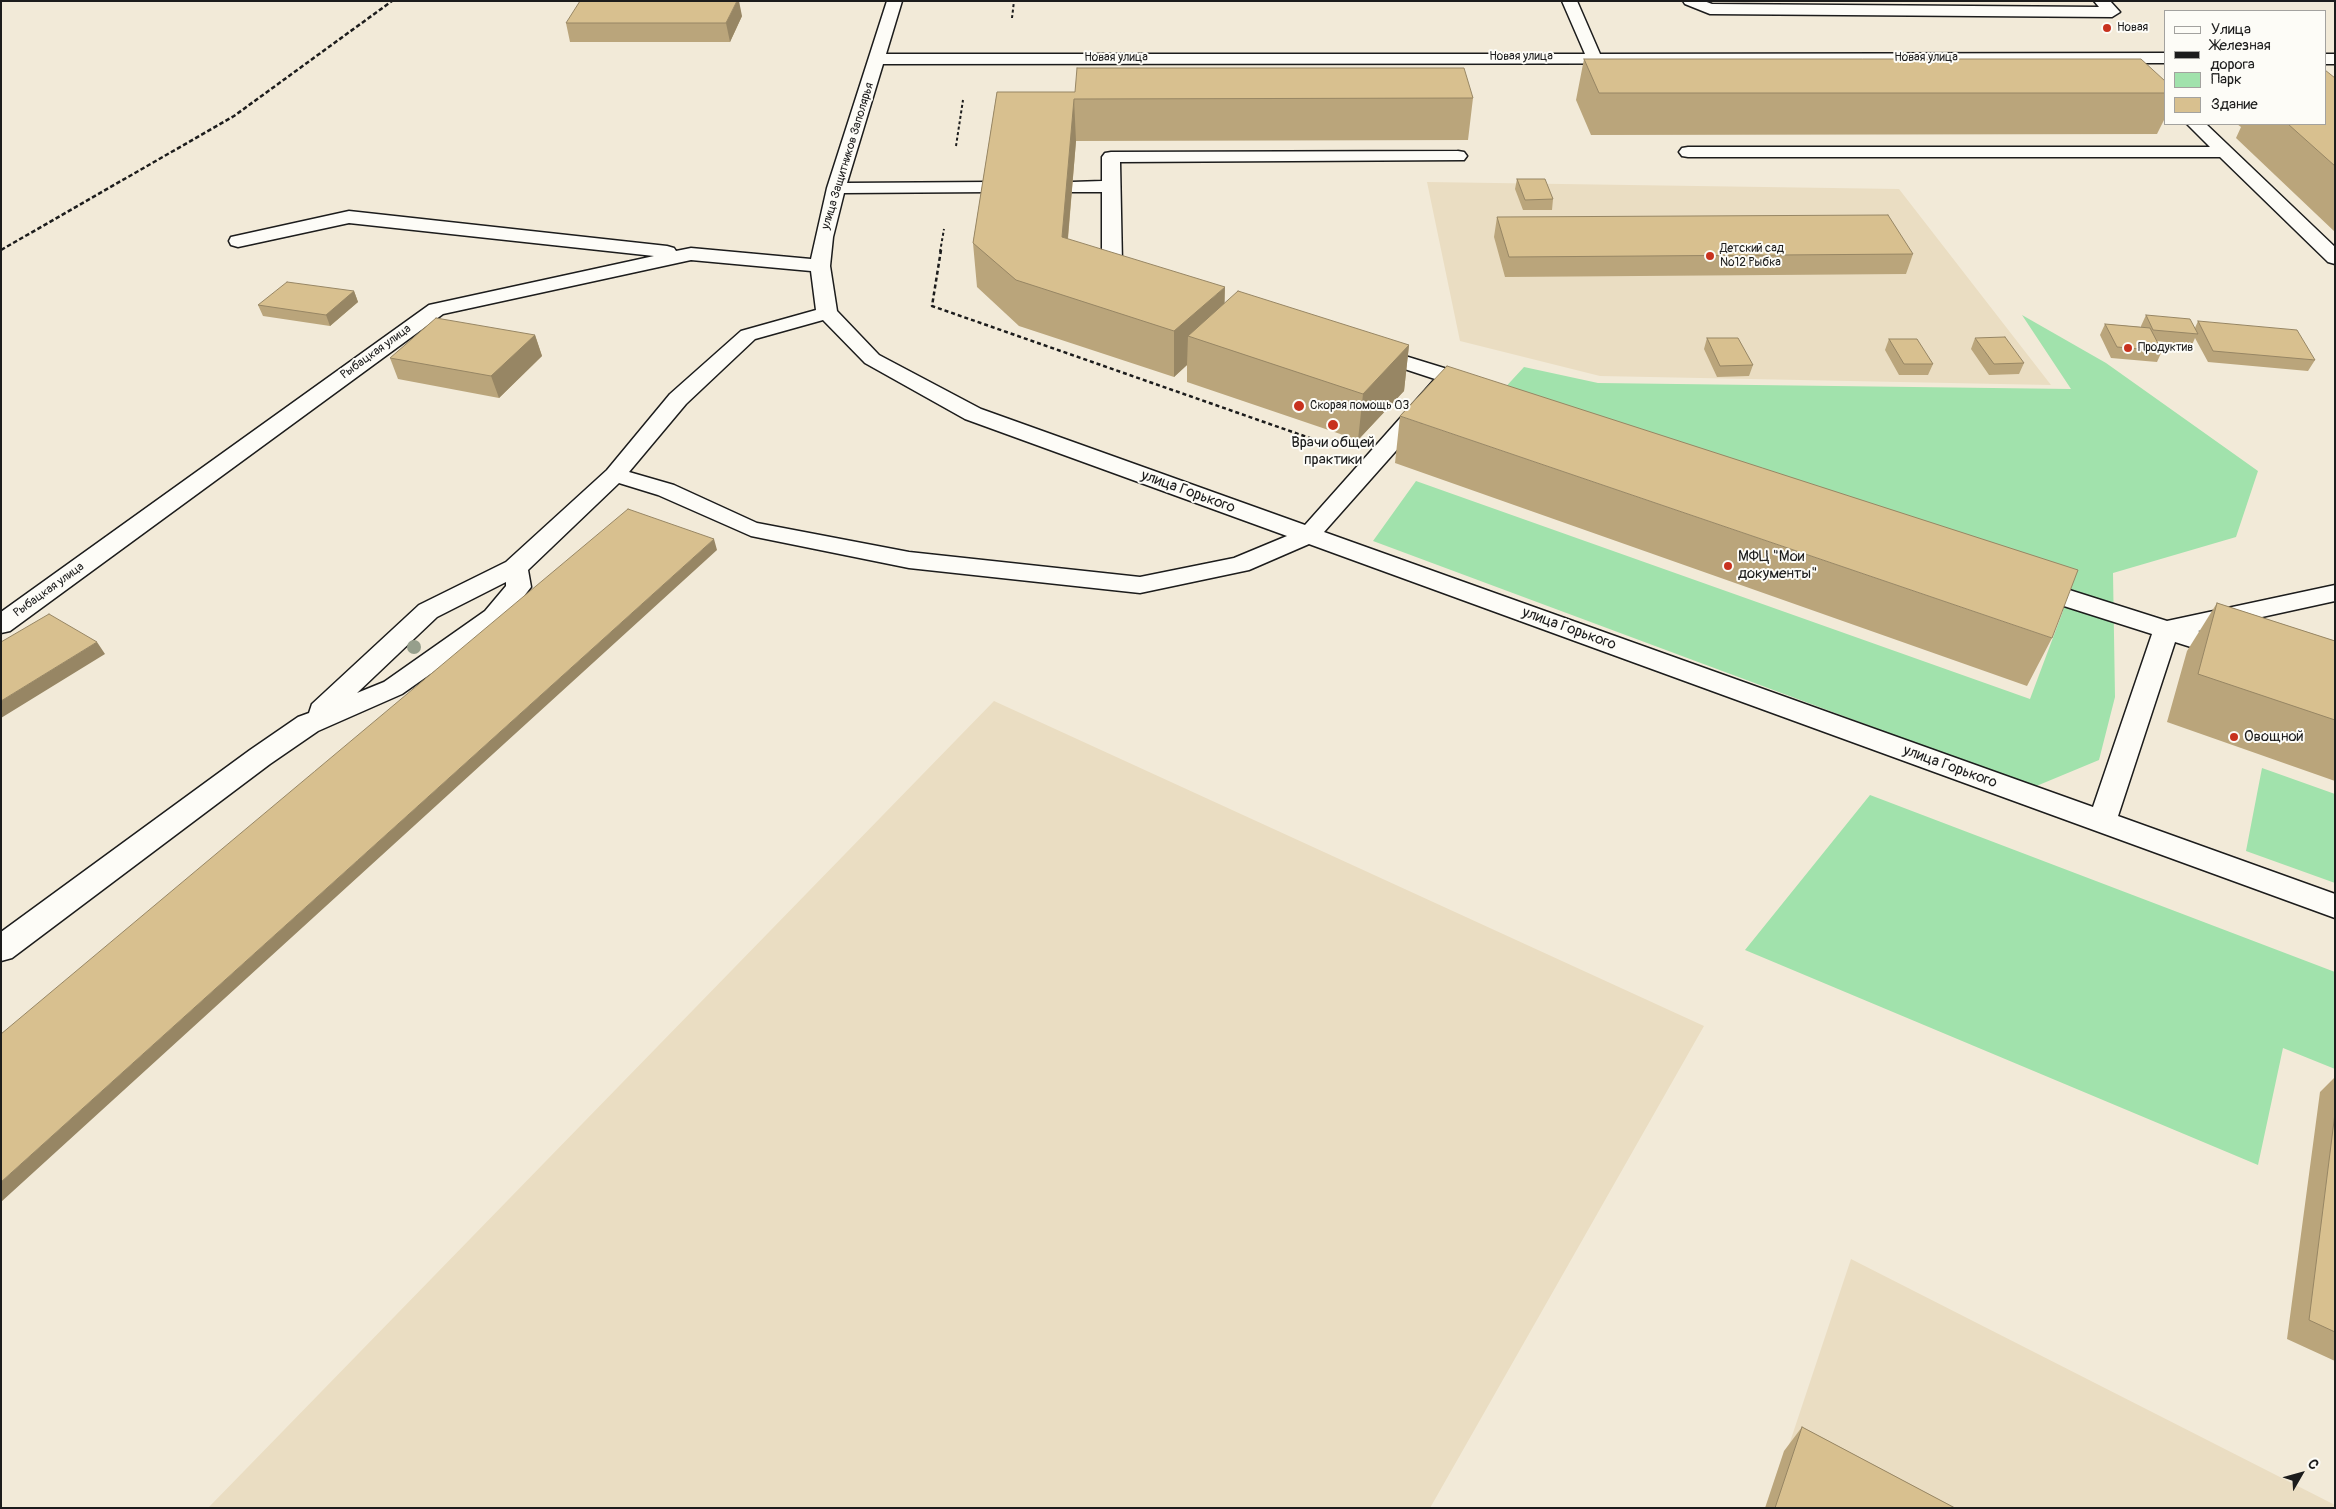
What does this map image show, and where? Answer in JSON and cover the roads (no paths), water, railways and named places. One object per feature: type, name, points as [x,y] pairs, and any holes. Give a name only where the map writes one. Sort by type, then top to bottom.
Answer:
[{"type":"street","name":"улица Защитников Заполярья","points":[[827,313],[820,266],[824,237],[836,188],[895,1]]},
{"type":"street","points":[[1570,1],[1594,57]]},
{"type":"street","points":[[1690,1],[1710,9],[2112,12],[2101,1]]},
{"type":"street","name":"Новая улица","points":[[878,58],[2164,58]]},
{"type":"street","points":[[2129,58],[2146,75]]},
{"type":"street","points":[[2197,125],[2335,258]]},
{"type":"street","points":[[1688,152],[2225,152]]},
{"type":"street","points":[[1149,279],[1112,267],[1111,158],[1458,156]]},
{"type":"street","points":[[1072,186],[1110,186]]},
{"type":"street","points":[[836,188],[991,187]]},
{"type":"street","points":[[238,241],[349,217],[691,254]]},
{"type":"street","name":"Рыбацкая улица","points":[[1,625],[436,309],[691,254],[820,266]]},
{"type":"street","points":[[1,949],[260,757],[308,724],[428,611],[515,568],[616,475],[678,399],[748,335],[827,313]]},
{"type":"street","name":"улица Горького","points":[[827,313],[872,359],[973,414],[2335,906]]},
{"type":"street","points":[[616,475],[666,490],[750,529],[909,560],[1140,585],[1240,565],[1309,535],[1442,398],[1449,377],[1355,346]]},
{"type":"street","points":[[308,724],[394,688],[494,617],[520,587],[515,568]]},
{"type":"street","points":[[2013,582],[2250,657]]},
{"type":"street","points":[[2166,630],[2335,593]]},
{"type":"street","points":[[2102,822],[2166,630]]},
{"type":"railway","points":[[1,250],[234,116],[392,1]]},
{"type":"place","name":"Новая","points":[[2107,28]]},
{"type":"place","name":"Детский сад №12 Рыбка","points":[[1710,256]]},
{"type":"place","name":"Продуктив","points":[[2128,348]]},
{"type":"place","name":"Скорая помощь 03","points":[[1299,406]]},
{"type":"place","name":"Врачи общей практики","points":[[1333,425]]},
{"type":"place","name":"МФЦ \"Мои документы\"","points":[[1728,566]]},
{"type":"place","name":"Овощной","points":[[2234,737]]}]
